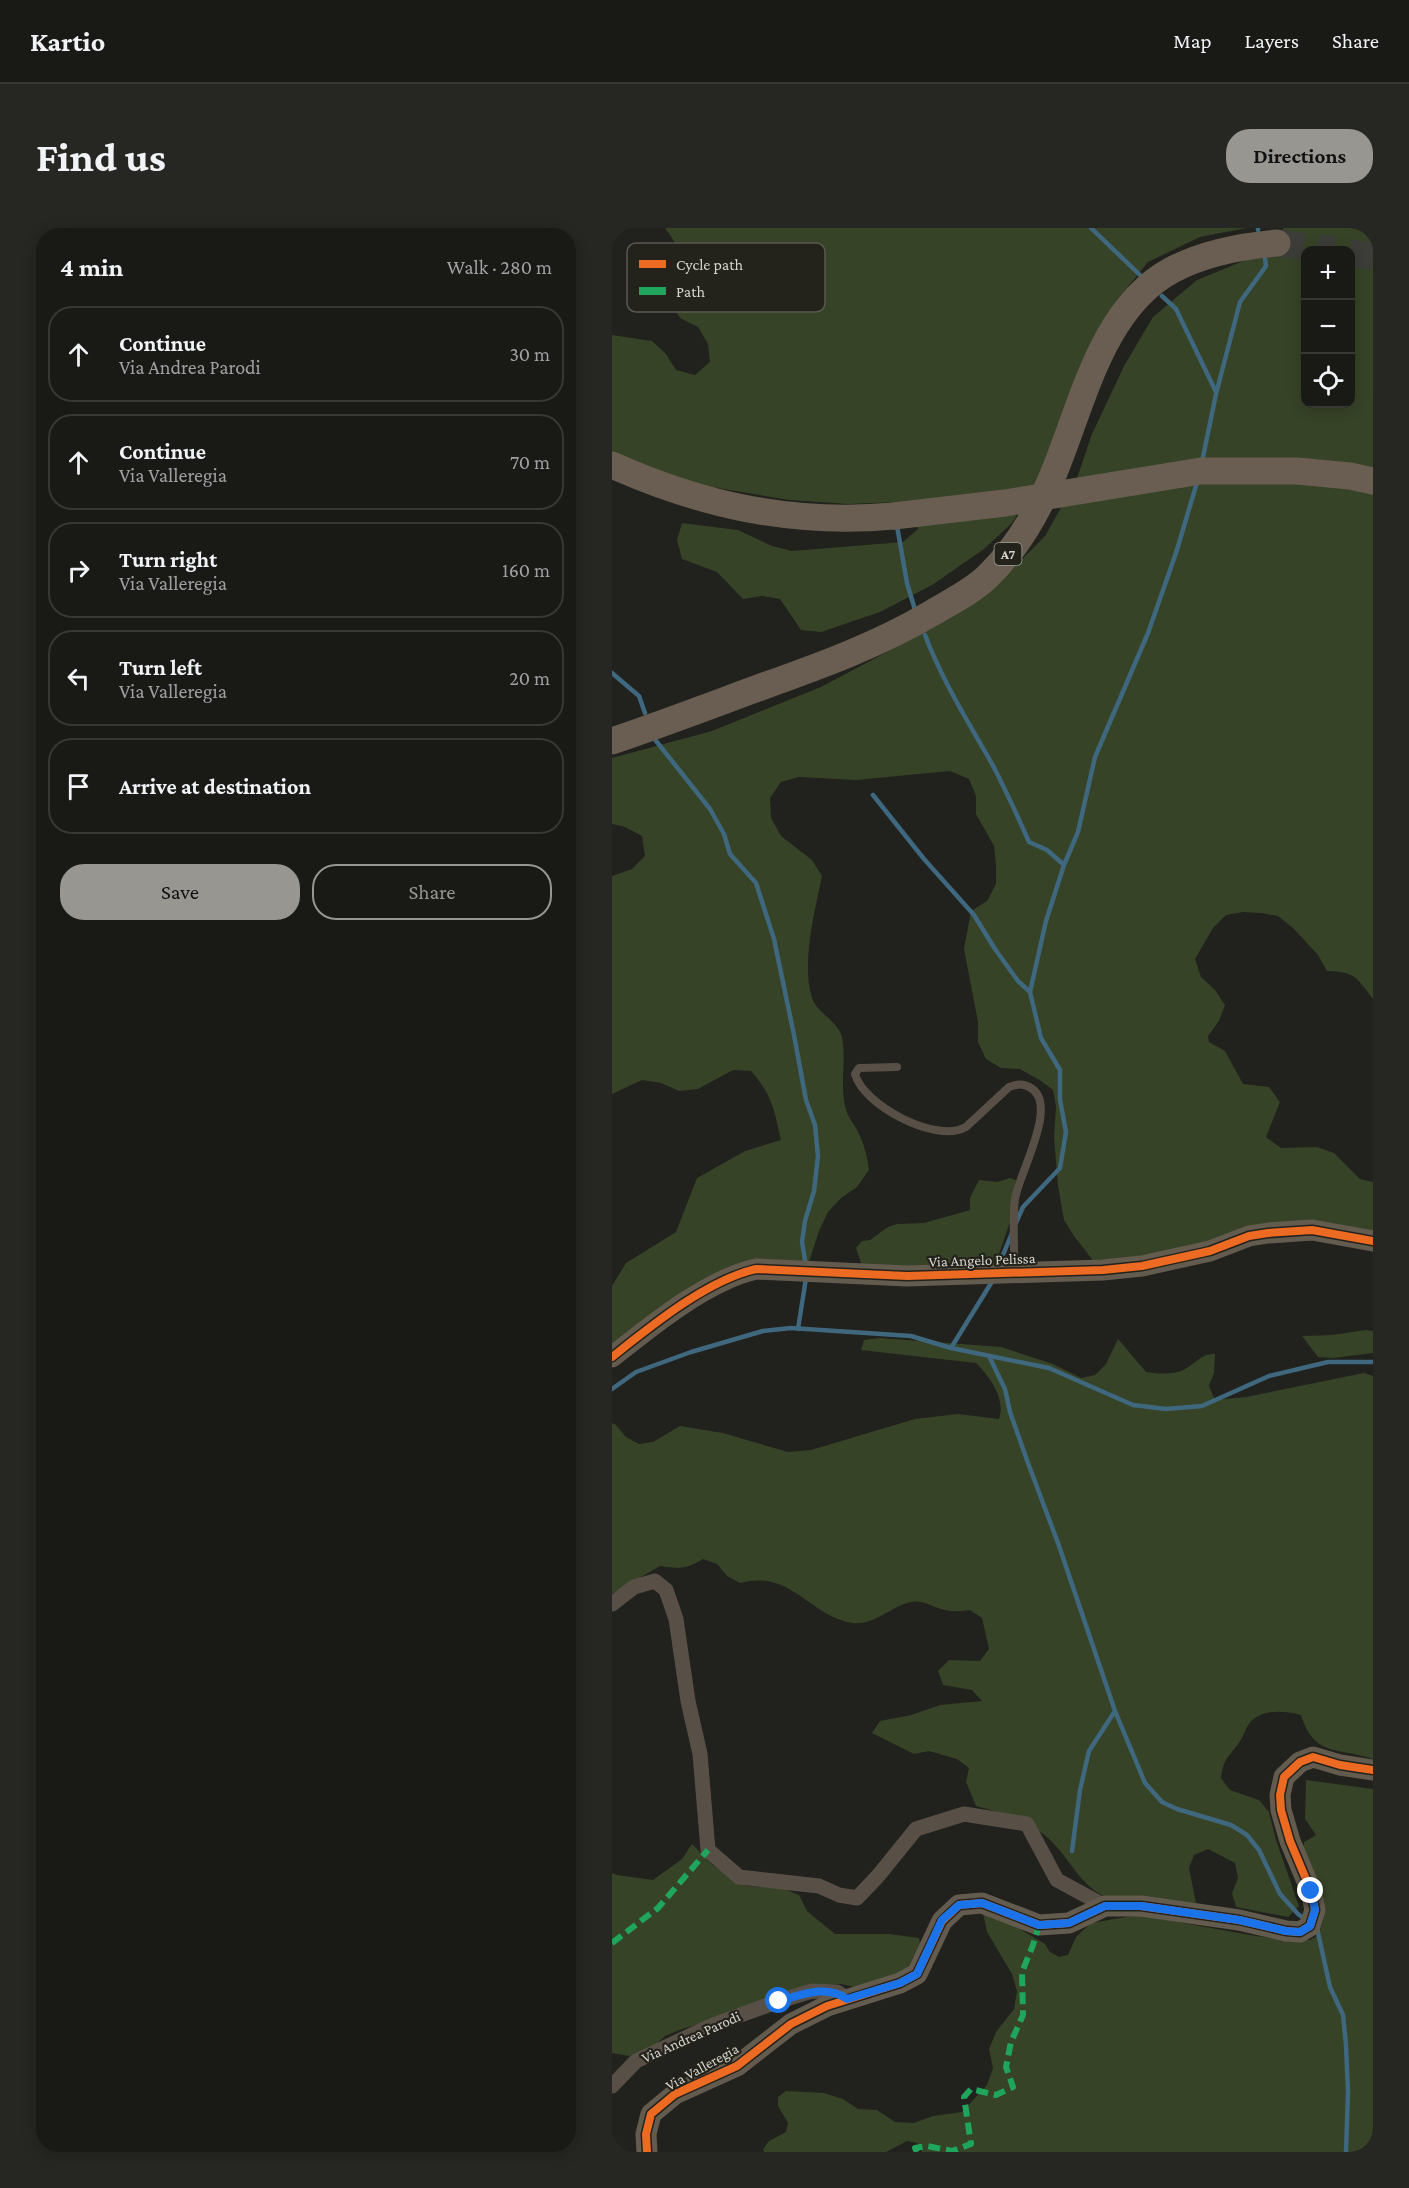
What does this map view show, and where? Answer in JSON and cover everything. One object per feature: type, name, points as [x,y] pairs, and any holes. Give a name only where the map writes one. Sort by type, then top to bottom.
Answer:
[{"type":"highway","name":"A7","points":[[612,741],[869,646],[942,607],[987,578],[1015,546],[1030,523],[1050,482],[1111,331],[1132,304],[1172,270],[1227,250],[1277,243]]},
{"type":"highway","points":[[612,465],[700,499],[761,513],[838,520],[1005,503],[1201,471],[1298,471],[1350,476],[1373,481]]},
{"type":"street","name":"Via Angelo Pelissa","points":[[612,1357],[651,1326],[702,1292],[738,1273],[756,1269],[907,1276],[1112,1270],[1210,1251],[1250,1236],[1268,1233],[1312,1230],[1373,1241]]},
{"type":"street","points":[[612,1604],[634,1587],[655,1581],[666,1590],[675,1619],[688,1701],[700,1754],[708,1850],[739,1876],[819,1886],[839,1895],[857,1898],[916,1829],[964,1814],[1027,1824],[1057,1880],[1105,1906]]},
{"type":"street","name":"Via Valleregia","points":[[647,2152],[646,2134],[651,2114],[675,2094],[737,2066],[791,2024],[827,2006],[900,1983],[917,1974],[942,1920],[959,1905],[982,1903],[1039,1925],[1069,1923],[1105,1906],[1141,1906],[1239,1920],[1300,1932],[1310,1926],[1315,1910],[1311,1891],[1290,1841],[1281,1810],[1280,1795],[1284,1777],[1300,1762],[1313,1757],[1340,1765],[1373,1770]]},
{"type":"street","name":"Via Andrea Parodi","points":[[612,2085],[636,2061],[713,2025],[779,2001],[813,1992],[837,1992],[847,1999]]},
{"type":"lane","points":[[897,1067],[859,1068],[855,1074],[860,1085],[873,1099],[896,1115],[918,1126],[941,1132],[958,1132],[966,1127],[1009,1087],[1017,1084],[1034,1089],[1038,1096],[1042,1105],[1040,1125],[1017,1189],[1015,1202],[1014,1273]]},
{"type":"green space","points":[[665,228],[1247,228],[1200,237],[1148,262],[1117,300],[1040,478],[1012,523],[984,549],[932,585],[880,612],[821,632],[801,630],[780,599],[762,596],[743,599],[717,572],[682,559],[677,540],[682,523],[738,530],[772,546],[792,551],[903,542],[918,529],[911,513],[896,502],[849,504],[789,500],[694,484],[612,454],[612,335],[652,341],[666,354],[676,370],[695,375],[710,362],[708,344],[698,327],[680,318],[676,312],[825,312],[825,243],[675,243]]},
{"type":"green space","points":[[1283,228],[1373,228],[1373,999],[1363,985],[1350,974],[1327,971],[1318,955],[1293,928],[1278,916],[1243,912],[1226,915],[1213,928],[1195,959],[1201,977],[1215,990],[1225,1005],[1219,1021],[1208,1036],[1209,1042],[1225,1051],[1243,1084],[1269,1087],[1280,1102],[1266,1137],[1281,1148],[1317,1147],[1334,1153],[1360,1179],[1373,1182],[1373,1236],[1352,1228],[1120,1262],[1095,1263],[1064,1220],[1058,1186],[1054,1138],[1056,1106],[1053,1090],[1020,1069],[1001,1068],[986,1059],[978,1042],[978,1022],[964,949],[971,911],[987,901],[996,884],[996,865],[994,846],[976,814],[976,796],[969,779],[950,771],[856,780],[799,777],[781,782],[770,798],[771,818],[781,836],[812,860],[822,876],[808,953],[809,984],[812,998],[818,1008],[836,1026],[842,1037],[845,1106],[862,1140],[869,1170],[857,1187],[841,1198],[828,1212],[809,1262],[754,1260],[726,1268],[612,1348],[612,1286],[626,1263],[676,1232],[697,1178],[745,1151],[781,1140],[771,1103],[764,1088],[751,1071],[733,1070],[698,1089],[679,1091],[661,1083],[642,1080],[612,1094],[612,876],[632,869],[645,856],[642,836],[625,827],[612,824],[612,758],[712,731],[821,687],[919,635],[991,591],[1045,536],[1076,481],[1092,434],[1124,366],[1153,317],[1197,280],[1248,259],[1282,254]]},
{"type":"green space","points":[[1010,1178],[1016,1180],[1011,1219],[992,1268],[862,1266],[856,1248],[862,1241],[870,1240],[888,1227],[897,1224],[924,1223],[970,1210],[970,1198],[979,1180],[997,1182]]},
{"type":"green space","points":[[1373,1331],[1373,1353],[1333,1358],[1318,1357],[1302,1336],[1332,1335]]},
{"type":"green space","points":[[880,1338],[1001,1347],[1053,1364],[1081,1378],[1095,1375],[1106,1364],[1118,1339],[1146,1372],[1150,1373],[1166,1374],[1181,1371],[1203,1357],[1215,1354],[1214,1373],[1209,1386],[1215,1400],[1246,1397],[1364,1373],[1373,1376],[1373,1759],[1338,1751],[1320,1744],[1306,1728],[1301,1715],[1273,1712],[1259,1716],[1249,1724],[1225,1761],[1222,1771],[1221,1778],[1230,1790],[1259,1800],[1269,1812],[1276,1840],[1299,1906],[1288,1917],[1236,1907],[1232,1893],[1238,1878],[1235,1863],[1208,1849],[1194,1855],[1189,1868],[1196,1903],[1107,1898],[1088,1885],[1056,1846],[1041,1833],[1014,1819],[976,1806],[966,1782],[969,1768],[957,1759],[929,1751],[914,1754],[872,1733],[880,1721],[911,1715],[940,1705],[982,1701],[972,1690],[943,1685],[938,1671],[949,1660],[980,1661],[989,1649],[982,1618],[970,1610],[950,1611],[916,1602],[905,1604],[869,1621],[852,1623],[837,1619],[787,1588],[773,1582],[758,1580],[740,1583],[727,1576],[717,1564],[703,1559],[683,1567],[660,1566],[612,1594],[612,1423],[626,1437],[639,1444],[653,1442],[680,1426],[723,1433],[788,1452],[811,1450],[915,1419],[958,1414],[999,1419],[1001,1411],[998,1396],[991,1382],[976,1363],[861,1350],[864,1340]]},
{"type":"green space","points":[[1306,1780],[1373,1789],[1373,2152],[922,2152],[917,2143],[907,2141],[886,2152],[764,2152],[763,2149],[769,2141],[786,2132],[788,2123],[778,2106],[778,2097],[786,2091],[824,2093],[843,2099],[858,2109],[877,2110],[895,2122],[914,2123],[933,2116],[962,2112],[987,2085],[993,2068],[989,2049],[996,2032],[1014,2009],[1017,1991],[1012,1974],[987,1932],[983,1913],[1003,1919],[1045,1944],[1050,1952],[1059,1957],[1068,1955],[1076,1937],[1091,1923],[1139,1915],[1291,1941],[1310,1940],[1319,1935],[1324,1916],[1303,1851],[1304,1842],[1316,1835],[1305,1819]]},
{"type":"green space","points":[[692,1844],[714,1866],[746,1886],[782,1888],[799,1895],[807,1911],[835,1934],[889,1934],[919,1938],[920,1944],[904,1976],[855,1987],[841,1984],[813,1985],[727,2016],[682,2029],[665,2036],[651,2049],[629,2056],[612,2053],[612,1873],[653,1880],[682,1859]]},
{"type":"waterway","points":[[1091,228],[1140,275]]},
{"type":"waterway","points":[[1202,462],[1216,394],[1240,302],[1266,266],[1265,259]]},
{"type":"waterway","points":[[1162,296],[1176,309],[1216,392]]},
{"type":"waterway","points":[[1015,1225],[1023,1207],[1060,1168],[1066,1132],[1060,1100],[1060,1070],[1041,1038],[1030,992],[1046,921],[1064,865],[1078,832],[1095,757],[1148,633],[1176,553],[1198,479]]},
{"type":"waterway","points":[[897,526],[907,583],[915,610]]},
{"type":"waterway","points":[[925,635],[947,684],[996,772],[1029,842],[1047,850],[1064,865]]},
{"type":"waterway","points":[[612,673],[639,696],[645,713]]},
{"type":"waterway","points":[[653,737],[710,809],[724,834],[730,854],[756,883],[774,939],[806,1100],[815,1125],[818,1156],[814,1191],[805,1221],[802,1242],[806,1266]]},
{"type":"waterway","points":[[873,795],[924,859],[974,915],[1018,981],[1030,992]]},
{"type":"waterway","points":[[998,1267],[1012,1233]]},
{"type":"waterway","points":[[798,1329],[806,1278]]},
{"type":"waterway","points":[[951,1348],[993,1280]]},
{"type":"waterway","points":[[612,1389],[636,1372],[691,1352],[763,1331],[791,1328],[911,1336],[951,1348],[1049,1368],[1133,1405],[1166,1409],[1202,1406],[1269,1376],[1328,1362],[1373,1362]]},
{"type":"waterway","points":[[989,1356],[1005,1389],[1010,1412],[1058,1543],[1115,1711],[1145,1783],[1162,1802],[1177,1809],[1231,1825],[1247,1835],[1259,1850],[1280,1894],[1306,1920]]},
{"type":"waterway","points":[[1072,1851],[1080,1790],[1089,1751],[1115,1711]]},
{"type":"waterway","points":[[1317,1928],[1330,1987],[1343,2015],[1348,2092],[1346,2152]]},
{"type":"tunnel","points":[[1277,243],[1301,246]]},
{"type":"tunnel","points":[[1355,254],[1373,256]]},
{"type":"marked path","points":[[612,1943],[658,1908],[708,1850]]},
{"type":"marked path","points":[[917,2152],[915,2148],[927,2146],[952,2151],[971,2144],[964,2097],[971,2089],[996,2095],[1013,2087],[1006,2067],[1011,2042],[1023,2015],[1022,1972],[1039,1925]]},
{"type":"cycle path","points":[[612,1357],[662,1318],[699,1294],[718,1283],[756,1269],[907,1276],[1103,1270],[1142,1266],[1210,1251],[1249,1236],[1268,1233],[1312,1230],[1373,1241]]},
{"type":"cycle path","points":[[647,2152],[646,2134],[651,2114],[675,2094],[737,2066],[791,2024],[827,2006],[900,1983],[917,1974],[942,1921],[959,1905],[982,1903],[1039,1925],[1069,1923],[1105,1906],[1141,1906],[1239,1920],[1300,1932],[1310,1926],[1315,1910],[1311,1891],[1290,1841],[1281,1810],[1280,1795],[1284,1777],[1300,1762],[1313,1757],[1340,1765],[1373,1770]]},
{"type":"route","points":[[779,2001],[813,1992],[837,1992],[847,1999],[900,1983],[917,1974],[942,1920],[959,1905],[982,1903],[1039,1925],[1069,1923],[1105,1906],[1141,1906],[1239,1920],[1300,1932],[1310,1926],[1315,1910],[1311,1891]]}]
